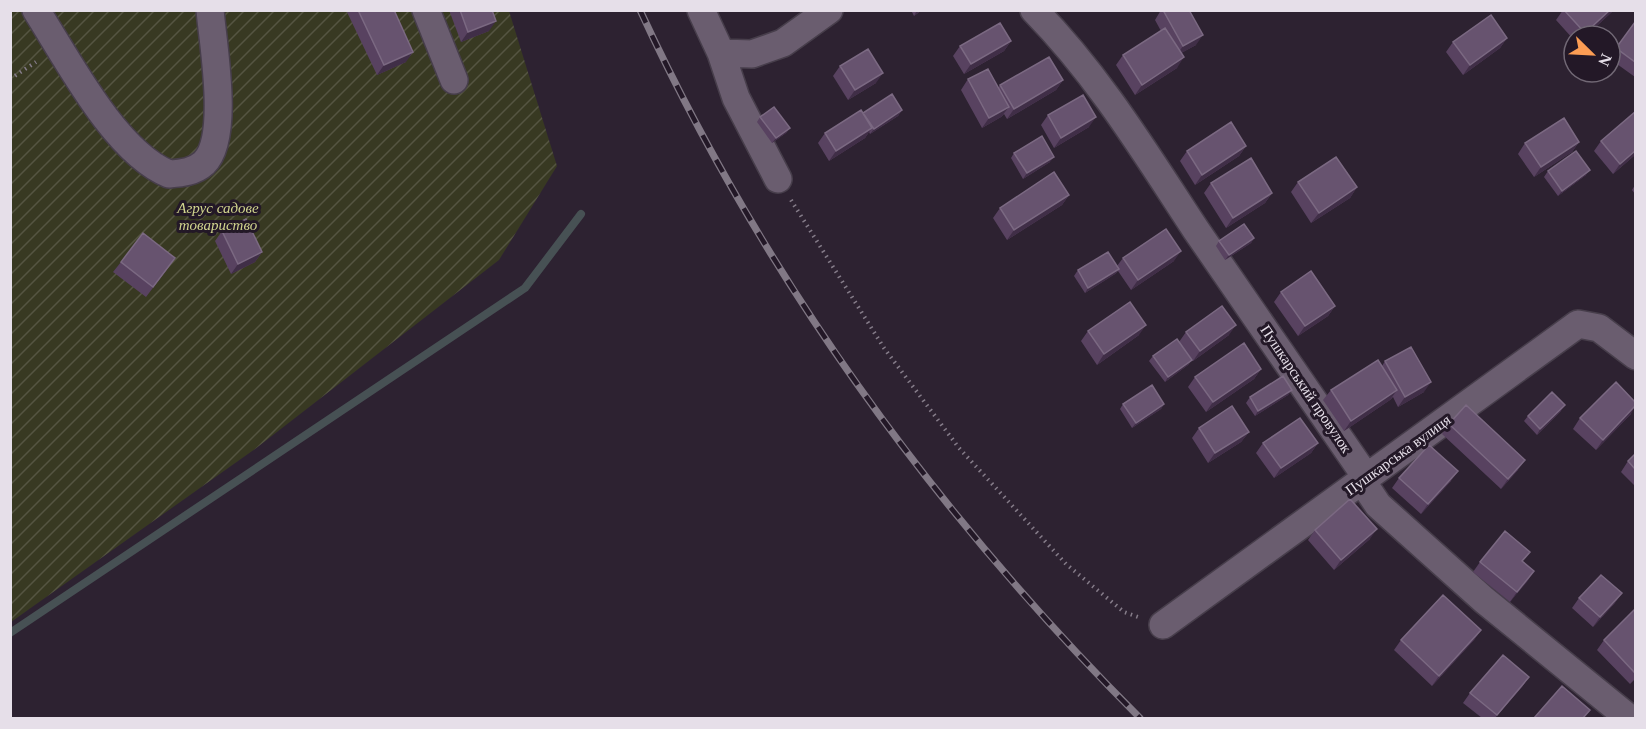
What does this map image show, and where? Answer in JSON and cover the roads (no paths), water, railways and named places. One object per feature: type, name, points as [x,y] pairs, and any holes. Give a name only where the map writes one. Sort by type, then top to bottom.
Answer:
[{"type":"street","points":[[36,10],[117,133],[136,154],[169,174],[195,170],[206,161],[216,137],[217,99],[210,10]]},
{"type":"street","points":[[426,10],[454,80]]},
{"type":"street","points":[[701,10],[721,53],[736,98],[778,179]]},
{"type":"street","points":[[721,53],[752,54],[783,43],[829,10]]},
{"type":"street","name":"Пушкарський провулок","points":[[1034,10],[1055,32],[1124,118],[1197,230],[1362,471],[1378,505],[1484,600],[1629,718]]},
{"type":"street","name":"Пушкарська вулиця","points":[[1163,625],[1578,324],[1599,328],[1635,356]]},
{"type":"waterway","points":[[10,633],[525,288],[581,214]]},
{"type":"railway","points":[[640,10],[688,108],[741,204],[798,297],[859,386],[924,474],[992,558],[1064,639],[1140,718]]},
{"type":"park label","name":"Агрус садове товариство","points":[[218,216]]}]
